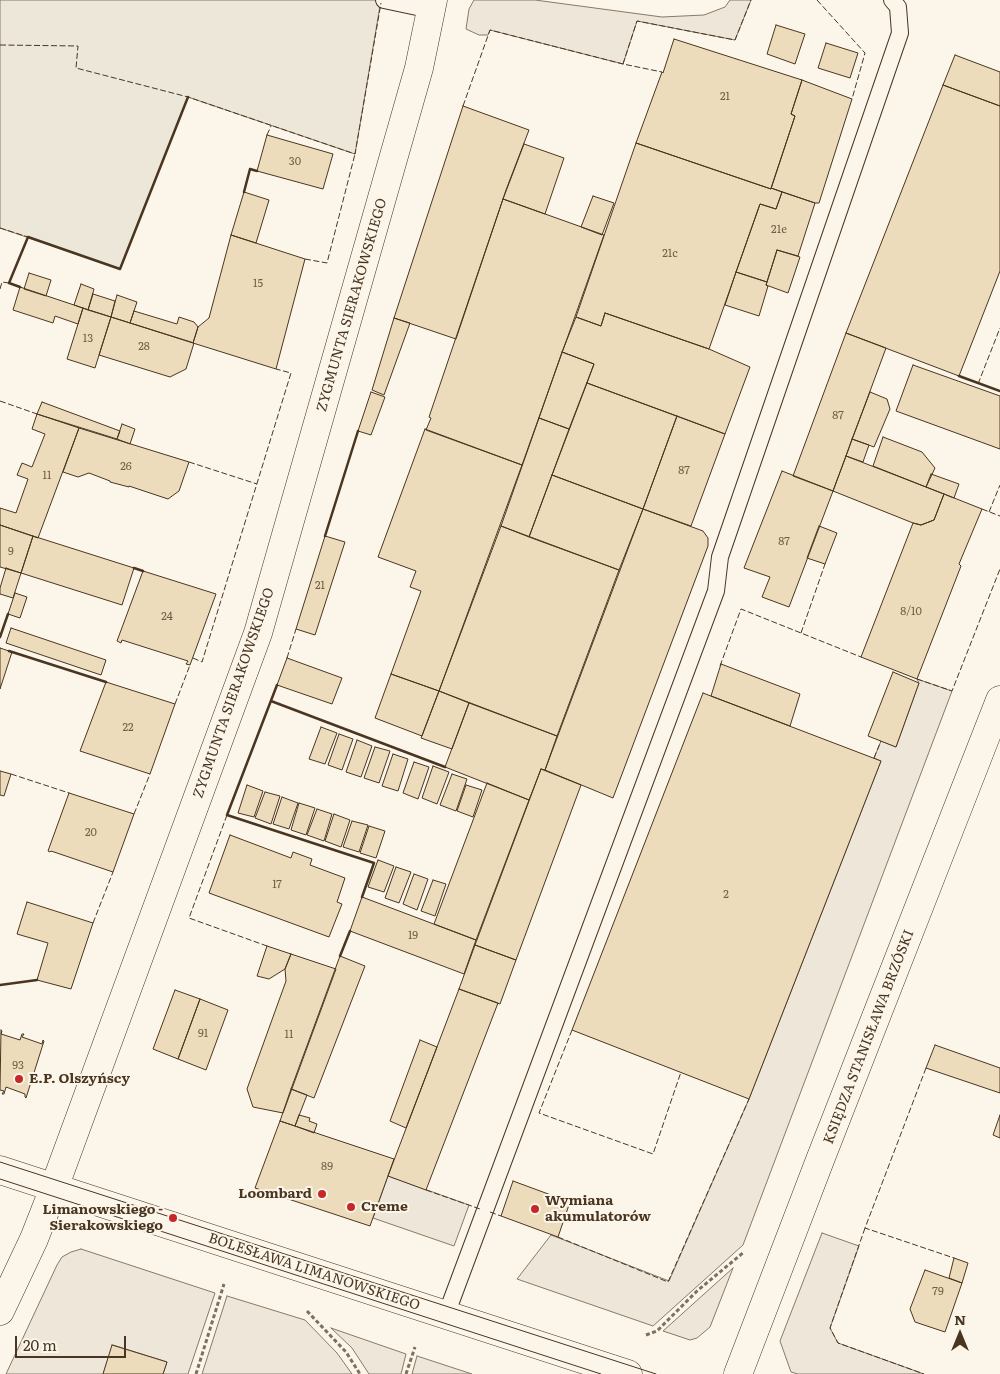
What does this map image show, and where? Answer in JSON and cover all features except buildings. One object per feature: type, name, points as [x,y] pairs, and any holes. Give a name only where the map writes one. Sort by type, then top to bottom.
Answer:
[{"type":"street","name":"ZYGMUNTA SIERAKOWSKIEGO","points":[[0,1311],[34,1240],[54,1188],[258,633],[419,68],[432,5]]},
{"type":"street","name":"KSIĘDZA STANISŁAWA BRZÓSKI","points":[[738,1374],[1000,700]]},
{"type":"street","name":"BOLESŁAWA LIMANOWSKIEGO","points":[[0,1170],[628,1374]]},
{"type":"lane","points":[[384,0],[432,5]]},
{"type":"lane","points":[[446,1315],[716,591],[720,557],[900,33],[901,2]]},
{"type":"path","points":[[646,1335],[657,1331],[697,1291],[744,1252]]},
{"type":"path","points":[[196,1374],[224,1284]]},
{"type":"path","points":[[307,1311],[346,1352],[360,1374]]},
{"type":"path","points":[[406,1374],[415,1347]]},
{"type":"shaded area","points":[[0,0],[381,0],[355,154],[188,97],[120,269],[0,228]]},
{"type":"shaded area","points":[[474,0],[535,0],[662,17],[704,15],[725,7],[730,0],[751,0],[735,40],[637,21],[623,64],[490,30],[488,35],[479,35],[466,29],[469,9]]},
{"type":"shaded area","points":[[917,679],[952,691],[743,1245],[653,1326],[517,1279],[551,1235],[669,1281],[749,1099],[881,761],[874,758],[881,741],[896,747],[919,683]]},
{"type":"shaded area","points":[[388,1176],[469,1205],[454,1246],[373,1218]]},
{"type":"shaded area","points":[[822,1233],[859,1246],[830,1328],[838,1343],[924,1374],[798,1374],[791,1372],[780,1341]]},
{"type":"shaded area","points":[[81,1249],[215,1293],[188,1374],[163,1374],[167,1362],[113,1345],[103,1374],[6,1374],[57,1265],[62,1257]]},
{"type":"shaded area","points":[[733,1268],[710,1327],[697,1338],[690,1340],[663,1331]]},
{"type":"shaded area","points":[[227,1296],[305,1320],[337,1353],[352,1374],[202,1374]]},
{"type":"shaded area","points":[[331,1328],[406,1354],[401,1374],[369,1374],[352,1348]]},
{"type":"shaded area","points":[[417,1356],[472,1374],[412,1374]]},
{"type":"tram line","points":[[0,1162],[656,1374]]},
{"type":"tram line","points":[[0,1179],[601,1374]]},
{"type":"fence","points":[[623,64],[637,21],[735,40],[751,0]]},
{"type":"fence","points":[[817,0],[865,53],[852,99]]},
{"type":"fence","points":[[0,45],[78,46],[76,68],[188,97],[355,154],[381,3]]},
{"type":"fence","points":[[463,106],[490,30],[662,72]]},
{"type":"fence","points":[[267,135],[271,126]]},
{"type":"fence","points":[[305,259],[327,263],[355,154]]},
{"type":"fence","points":[[0,228],[28,237]]},
{"type":"fence","points":[[0,289],[2,282],[9,283]]},
{"type":"fence","points":[[978,384],[1000,328]]},
{"type":"fence","points":[[193,658],[202,662],[291,373],[276,369]]},
{"type":"fence","points":[[0,401],[37,414]]},
{"type":"fence","points":[[189,462],[257,484]]},
{"type":"fence","points":[[989,512],[1000,485]]},
{"type":"fence","points":[[982,509],[1000,516]]},
{"type":"fence","points":[[801,633],[825,564]]},
{"type":"fence","points":[[917,679],[952,691],[1000,569]]},
{"type":"fence","points":[[720,666],[741,609],[861,657]]},
{"type":"fence","points":[[287,658],[296,629]]},
{"type":"fence","points":[[175,704],[190,665]]},
{"type":"fence","points":[[874,758],[881,741]]},
{"type":"fence","points":[[11,774],[69,793]]},
{"type":"fence","points":[[134,814],[150,774]]},
{"type":"fence","points":[[227,815],[189,918],[267,946]]},
{"type":"fence","points":[[93,923],[113,872]]},
{"type":"fence","points":[[572,1030],[539,1113],[653,1154],[681,1072]]},
{"type":"fence","points":[[926,1068],[865,1228],[954,1258]]},
{"type":"fence","points":[[558,1237],[668,1282],[749,1099]]},
{"type":"fence","points":[[426,1190],[480,1209]]},
{"type":"fence","points":[[490,1212],[501,1216]]},
{"type":"fence","points":[[865,1228],[830,1328],[838,1343],[924,1374]]},
{"type":"wall","points":[[20,287],[9,283],[28,237],[120,269],[188,97]]},
{"type":"wall","points":[[244,192],[250,169],[257,171]]},
{"type":"wall","points":[[959,376],[1000,391]]},
{"type":"wall","points":[[325,536],[358,431]]},
{"type":"wall","points":[[134,568],[143,571]]},
{"type":"wall","points":[[0,637],[8,614]]},
{"type":"wall","points":[[9,651],[106,682]]},
{"type":"wall","points":[[277,685],[227,815],[374,863],[362,897]]},
{"type":"wall","points":[[271,701],[445,767]]},
{"type":"wall","points":[[340,956],[350,931]]},
{"type":"wall","points":[[0,985],[37,980]]},
{"type":"place","name":"E.P. Olszyńscy","points":[[19,1079]]},
{"type":"place","name":"Loombard","points":[[322,1194]]},
{"type":"place","name":"Creme","points":[[351,1207]]},
{"type":"place","name":"Wymiana akumulatorów","points":[[535,1209]]},
{"type":"place","name":"Limanowskiego - Sierakowskiego","points":[[173,1218]]}]
